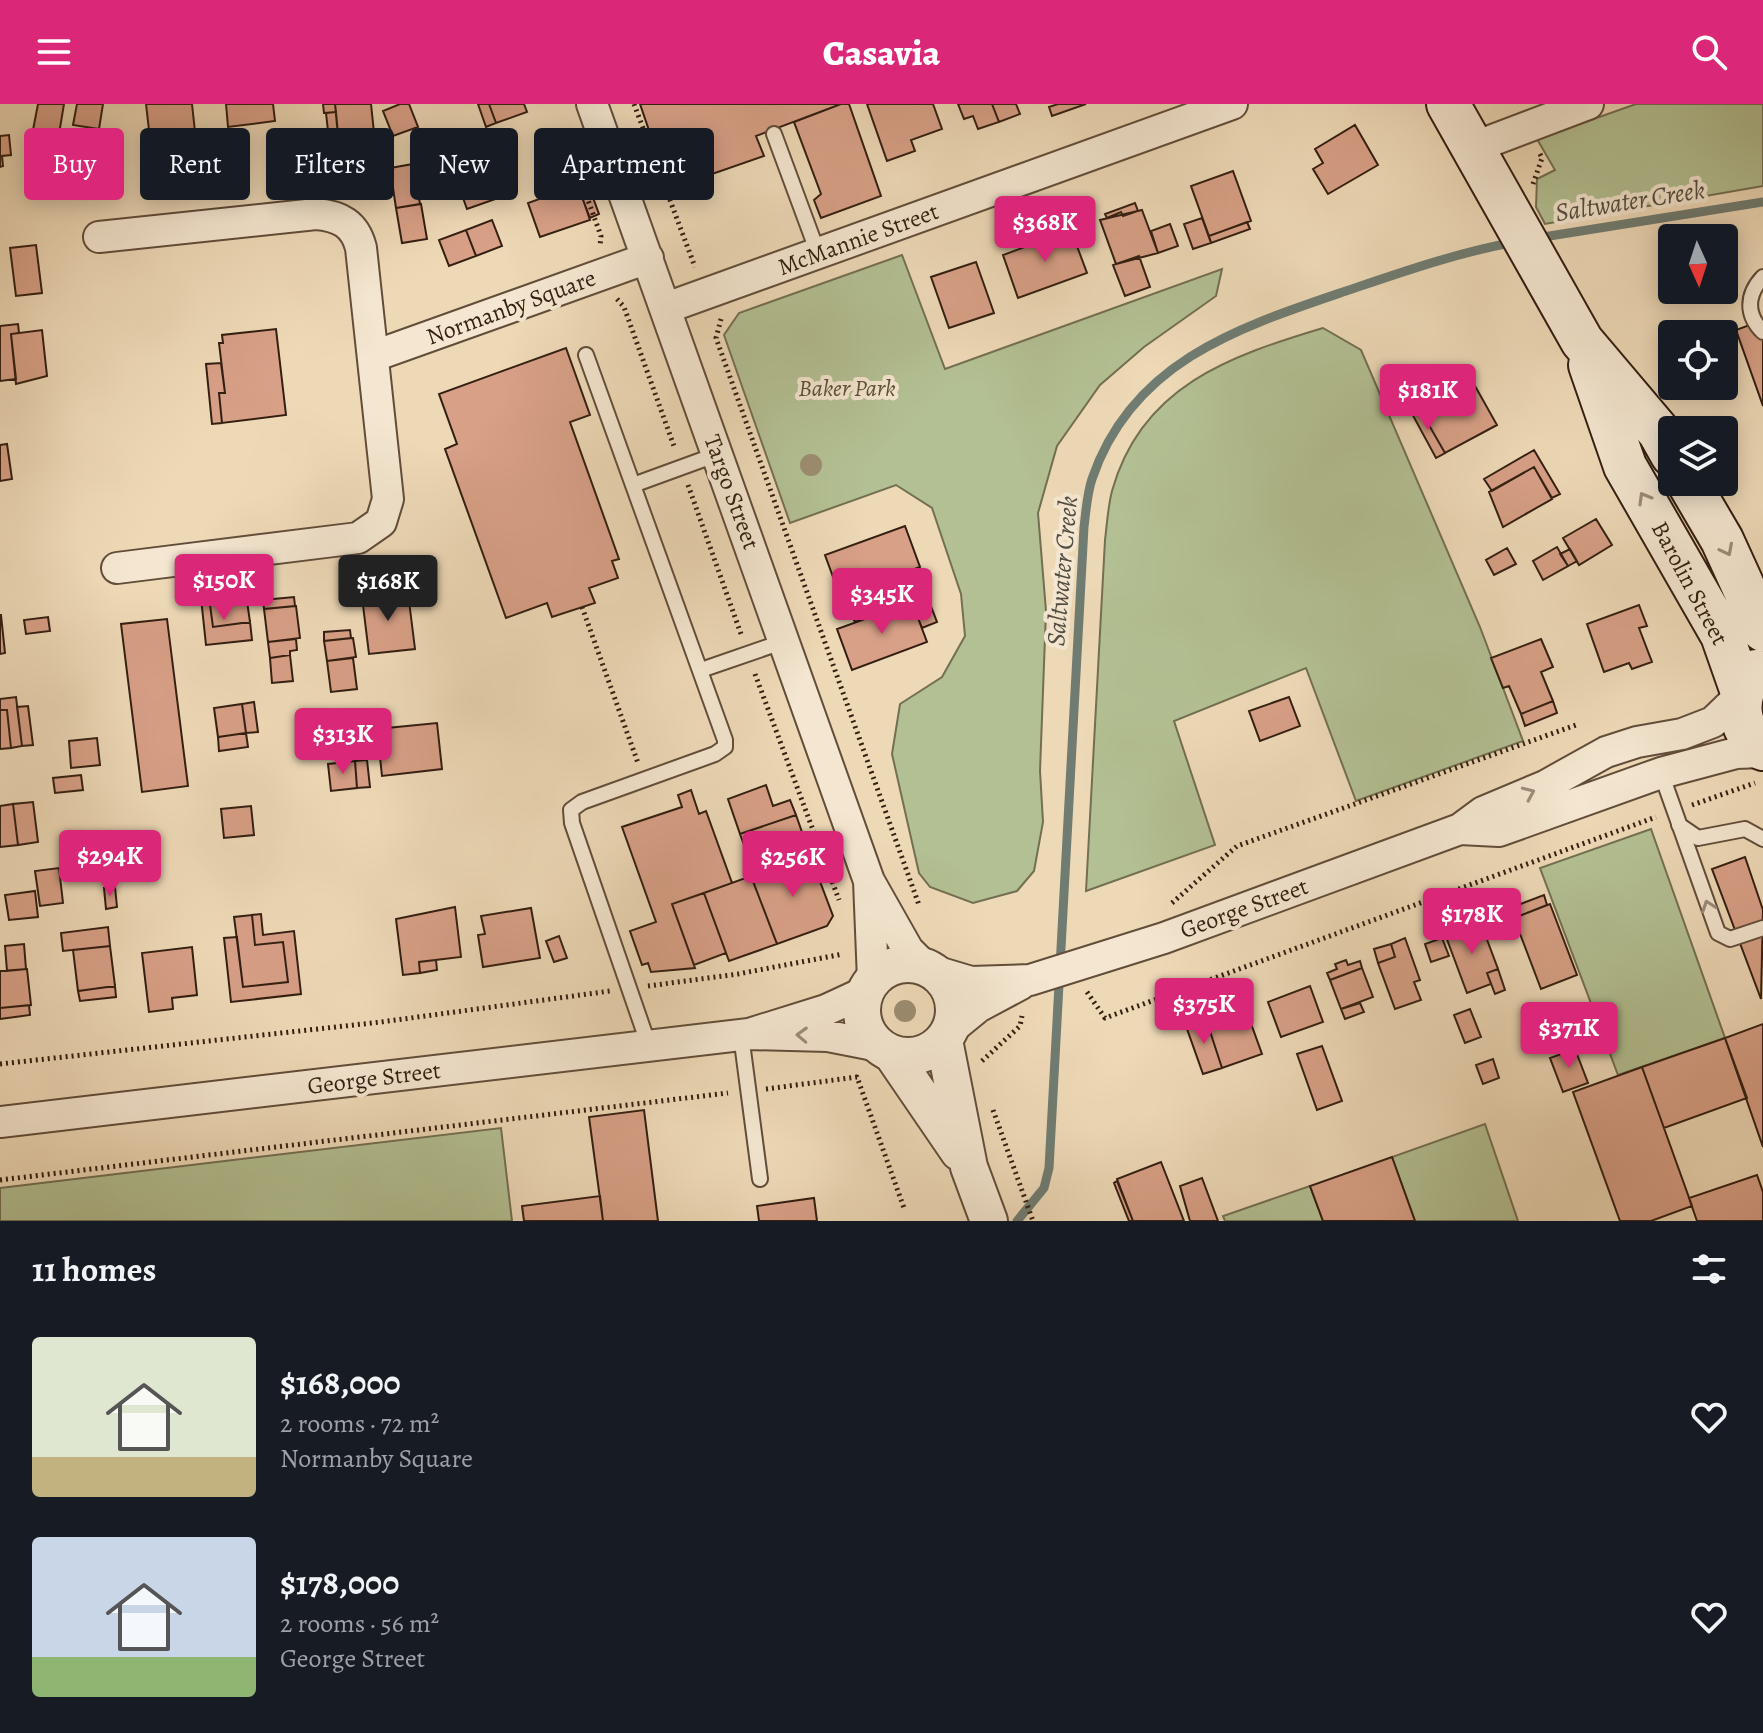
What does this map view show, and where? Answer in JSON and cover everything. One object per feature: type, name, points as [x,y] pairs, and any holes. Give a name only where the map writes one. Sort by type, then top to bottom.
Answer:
[{"type":"main road","name":"Barolin Street","points":[[1448,104],[1582,341],[1658,431]]},
{"type":"main road","name":"Barolin Street","points":[[1582,341],[1625,466],[1749,684],[1742,723],[1749,736],[1763,750]]},
{"type":"main road","name":"Barolin Street","points":[[1696,496],[1722,540],[1763,630]]},
{"type":"street","name":"Targo Street","points":[[592,104],[786,641],[869,881],[908,950],[929,969]]},
{"type":"street","name":"McMannie Street","points":[[666,308],[1232,104]]},
{"type":"street","points":[[1472,148],[1588,104]]},
{"type":"street","points":[[99,237],[316,214],[341,219],[358,236],[361,248],[388,499],[381,522],[370,532],[343,542],[117,568]]},
{"type":"street","name":"Normanby Square","points":[[374,356],[648,258]]},
{"type":"street","name":"George Street","points":[[947,1035],[978,1007],[1027,987],[1078,976],[1178,933],[1460,829],[1483,812],[1545,786],[1606,752],[1637,742],[1682,734],[1713,722],[1749,684]]},
{"type":"street","name":"George Street","points":[[1460,829],[1499,831],[1661,773],[1736,753],[1763,750]]},
{"type":"street","name":"Targo Street","points":[[869,881],[869,986]]},
{"type":"street","points":[[972,1173],[863,1021],[869,986],[896,965],[929,969],[951,991],[955,1004],[947,1035],[972,1173],[989,1221]]},
{"type":"street","name":"George Street","points":[[929,969],[971,982],[1027,987]]},
{"type":"street","name":"George Street","points":[[745,1034],[826,1010],[869,986]]},
{"type":"street","name":"George Street","points":[[0,1122],[745,1034],[828,1036],[885,1050]]},
{"type":"street","points":[[885,1050],[920,1055],[947,1035]]},
{"type":"lane","points":[[774,134],[818,253]]},
{"type":"lane","points":[[1759,328],[1751,298],[1763,277]]},
{"type":"lane","points":[[586,355],[724,735],[725,747],[715,754],[576,805],[570,817],[649,1046]]},
{"type":"lane","points":[[633,485],[718,454]]},
{"type":"lane","points":[[701,670],[786,641]]},
{"type":"lane","points":[[1661,773],[1718,933],[1730,939],[1763,928]]},
{"type":"lane","points":[[1677,818],[1698,838],[1745,829],[1763,839]]},
{"type":"lane","points":[[745,1034],[760,1179]]},
{"type":"path","points":[[634,104],[693,268],[700,265]]},
{"type":"path","points":[[588,200],[601,236],[598,258],[608,290],[624,307],[840,902]]},
{"type":"path","points":[[727,309],[718,325],[716,338],[922,915]]},
{"type":"path","points":[[582,607],[644,780]]},
{"type":"path","points":[[1163,911],[1237,846],[1576,725]]},
{"type":"path","points":[[1078,976],[1105,1018],[1677,818],[1763,780]]},
{"type":"path","points":[[0,1064],[381,1022],[782,966],[840,956],[847,950]]},
{"type":"path","points":[[977,1065],[1020,1026],[1027,987]]},
{"type":"path","points":[[0,1180],[857,1077],[904,1208]]},
{"type":"path","points":[[992,1109],[1033,1221]]},
{"type":"green space","points":[[1636,104],[1763,104],[1763,186],[1545,224],[1536,207],[1537,179],[1555,170],[1537,139]]},
{"type":"green space","name":"Baker Park","points":[[902,255],[945,369],[1222,269],[1216,296],[1144,347],[1100,385],[1057,446],[1038,513],[1046,611],[1040,771],[1043,822],[1034,871],[1017,891],[973,903],[930,887],[919,873],[892,754],[900,704],[942,677],[965,636],[961,594],[932,508],[896,485],[790,523],[724,335],[739,313]]},
{"type":"green space","points":[[1323,328],[1361,350],[1480,627],[1523,741],[1356,801],[1306,668],[1174,721],[1215,845],[1086,891],[1105,540],[1112,491],[1126,455],[1144,425],[1167,401],[1194,381],[1223,364]]},
{"type":"green space","points":[[1651,829],[1725,1038],[1618,1075],[1540,868]]},
{"type":"green space","points":[[1485,1124],[1518,1221],[1415,1221],[1392,1157]]},
{"type":"green space","points":[[501,1128],[512,1221],[0,1221],[0,1188]]},
{"type":"green space","points":[[1310,1186],[1323,1221],[1225,1221],[1223,1216]]},
{"type":"building","points":[[38,104],[64,104],[60,128],[33,128]]},
{"type":"building","points":[[77,104],[103,104],[99,128],[73,125]]},
{"type":"building","points":[[146,104],[192,104],[195,128],[149,128]]},
{"type":"building","points":[[226,104],[273,104],[275,121],[228,127]]},
{"type":"building","points":[[323,104],[335,104],[336,112],[324,113]]},
{"type":"building","points":[[335,104],[371,104],[374,128],[337,128]]},
{"type":"building","points":[[409,104],[418,127],[394,136],[394,128],[390,128],[383,111]]},
{"type":"building","points":[[478,104],[489,104],[496,123],[486,127]]},
{"type":"building","points":[[489,104],[524,104],[527,112],[496,123]]},
{"type":"building","points":[[640,104],[841,104],[756,136],[764,156],[714,173],[714,128],[648,128]]},
{"type":"building","points":[[841,104],[849,104],[881,196],[821,218],[814,200],[821,194],[794,122]]},
{"type":"building","points":[[867,104],[933,104],[942,129],[911,140],[915,151],[887,161]]},
{"type":"building","points":[[958,104],[992,104],[999,122],[978,129],[973,116],[964,119]]},
{"type":"building","points":[[992,104],[1016,104],[1020,114],[999,122]]},
{"type":"building","points":[[1086,104],[1052,116],[1049,107]]},
{"type":"building","points":[[336,112],[337,128],[328,128],[326,113]]},
{"type":"building","points":[[1355,125],[1378,165],[1328,194],[1313,169],[1323,163],[1315,149]]},
{"type":"building","points":[[9,135],[11,155],[2,156],[3,166],[0,167],[0,136]]},
{"type":"building","points":[[410,165],[410,200],[419,200],[420,204],[396,208],[394,167]]},
{"type":"building","points":[[1233,171],[1251,221],[1209,236],[1191,186]]},
{"type":"building","points":[[464,200],[493,200],[467,209]]},
{"type":"building","points":[[536,200],[583,200],[590,220],[540,237],[528,203]]},
{"type":"building","points":[[583,200],[594,200],[599,214],[590,218]]},
{"type":"building","points":[[1135,203],[1138,211],[1123,216],[1121,212],[1107,218],[1105,214]]},
{"type":"building","points":[[421,204],[427,239],[402,243],[396,208]]},
{"type":"building","points":[[1142,210],[1158,253],[1116,264],[1100,220]]},
{"type":"building","points":[[1202,218],[1211,243],[1193,249],[1184,224]]},
{"type":"building","points":[[492,220],[502,246],[476,256],[466,230]]},
{"type":"building","points":[[1247,222],[1250,229],[1211,243],[1209,236]]},
{"type":"building","points":[[1170,224],[1178,246],[1158,253],[1151,231]]},
{"type":"building","points":[[466,230],[476,256],[449,266],[439,240]]},
{"type":"building","points":[[1071,230],[1087,273],[1018,298],[1003,255]]},
{"type":"building","points":[[36,245],[42,293],[16,296],[10,248]]},
{"type":"building","points":[[1139,256],[1150,287],[1125,296],[1113,265]]},
{"type":"building","points":[[976,262],[994,313],[949,328],[931,277]]},
{"type":"building","points":[[1763,320],[1763,406],[1738,336],[1738,329]]},
{"type":"building","points":[[18,324],[19,333],[11,334],[16,379],[0,381],[0,326]]},
{"type":"building","points":[[276,329],[286,415],[222,423],[219,393],[225,393],[219,343],[223,343],[222,335]]},
{"type":"building","points":[[42,330],[47,376],[16,384],[11,334]]},
{"type":"building","points":[[566,348],[590,415],[570,422],[619,559],[612,561],[618,578],[589,588],[595,603],[552,617],[547,603],[506,618],[445,449],[457,444],[439,394]]},
{"type":"building","points":[[221,363],[225,393],[219,393],[222,423],[212,424],[206,364]]},
{"type":"building","points":[[1470,377],[1497,425],[1445,453],[1418,406]]},
{"type":"building","points":[[1418,406],[1445,453],[1436,458],[1410,410]]},
{"type":"building","points":[[7,444],[12,479],[0,481],[0,445]]},
{"type":"building","points":[[1534,450],[1560,494],[1552,498],[1534,467],[1492,491],[1484,479]]},
{"type":"building","points":[[1534,467],[1552,499],[1503,527],[1489,492]]},
{"type":"building","points":[[1596,519],[1612,545],[1579,565],[1563,538]]},
{"type":"building","points":[[905,526],[920,567],[840,596],[825,555]]},
{"type":"building","points":[[1557,547],[1568,566],[1543,580],[1533,561]]},
{"type":"building","points":[[1507,548],[1516,564],[1494,575],[1486,560]]},
{"type":"building","points":[[1570,549],[1577,561],[1568,566],[1560,554]]},
{"type":"building","points":[[907,588],[912,602],[855,622],[849,610]]},
{"type":"building","points":[[246,593],[247,601],[210,605],[213,627],[250,622],[252,640],[206,645],[201,598]]},
{"type":"building","points":[[408,593],[415,649],[369,654],[362,597]]},
{"type":"building","points":[[927,596],[937,622],[922,628],[912,602]]},
{"type":"building","points":[[294,597],[295,606],[264,609],[263,600]]},
{"type":"building","points":[[247,601],[250,622],[213,627],[210,605]]},
{"type":"building","points":[[912,602],[927,642],[852,670],[837,629]]},
{"type":"building","points":[[1639,605],[1647,626],[1639,628],[1652,662],[1632,669],[1629,663],[1604,672],[1587,624]]},
{"type":"building","points":[[296,606],[300,638],[268,642],[264,609]]},
{"type":"building","points":[[0,615],[5,653],[0,654]]},
{"type":"building","points":[[48,617],[50,631],[26,634],[24,620]]},
{"type":"building","points":[[167,619],[188,786],[142,792],[121,624]]},
{"type":"building","points":[[350,630],[351,638],[324,641],[324,632]]},
{"type":"building","points":[[353,638],[356,657],[327,661],[324,641]]},
{"type":"building","points":[[296,639],[297,650],[290,651],[290,655],[270,658],[268,642]]},
{"type":"building","points":[[1541,639],[1553,667],[1541,672],[1553,701],[1521,714],[1509,686],[1503,688],[1491,658]]},
{"type":"building","points":[[290,655],[293,681],[272,683],[270,658]]},
{"type":"building","points":[[353,658],[357,689],[331,692],[327,661]]},
{"type":"building","points":[[16,697],[22,746],[11,748],[7,710],[0,710],[0,699]]},
{"type":"building","points":[[1289,697],[1300,726],[1260,741],[1249,711]]},
{"type":"building","points":[[1553,701],[1557,713],[1525,726],[1521,714]]},
{"type":"building","points":[[254,702],[258,732],[246,733],[242,704]]},
{"type":"building","points":[[242,704],[246,733],[218,737],[214,708]]},
{"type":"building","points":[[28,706],[33,745],[22,746],[17,707]]},
{"type":"building","points":[[0,710],[7,710],[11,748],[0,749]]},
{"type":"building","points":[[437,723],[442,769],[382,776],[377,729]]},
{"type":"building","points":[[246,733],[248,747],[219,751],[218,737]]},
{"type":"building","points":[[97,738],[100,765],[71,768],[69,741]]},
{"type":"building","points":[[367,760],[370,787],[357,788],[355,761]]},
{"type":"building","points":[[355,761],[357,788],[331,791],[328,764]]},
{"type":"building","points":[[81,775],[83,790],[55,793],[53,778]]},
{"type":"building","points":[[766,785],[773,806],[790,800],[796,815],[740,834],[728,799]]},
{"type":"building","points":[[691,790],[699,814],[706,811],[732,883],[672,904],[695,968],[651,972],[648,963],[642,965],[630,931],[656,922],[622,827],[682,807],[678,795]]},
{"type":"building","points":[[33,802],[38,842],[18,845],[13,804]]},
{"type":"building","points":[[13,804],[18,845],[0,847],[0,806]]},
{"type":"building","points":[[251,806],[254,835],[224,838],[221,809]]},
{"type":"building","points":[[796,815],[810,855],[755,874],[740,834]]},
{"type":"building","points":[[810,855],[833,916],[827,926],[777,944],[751,876]]},
{"type":"building","points":[[1745,857],[1763,910],[1761,999],[1712,869]]},
{"type":"building","points":[[59,868],[63,903],[40,906],[35,871]]},
{"type":"building","points":[[751,876],[777,944],[729,961],[704,893]]},
{"type":"building","points":[[115,887],[117,907],[106,909],[104,888]]},
{"type":"building","points":[[35,891],[38,917],[9,920],[5,895]]},
{"type":"building","points":[[704,893],[726,953],[694,965],[672,904]]},
{"type":"building","points":[[1544,895],[1547,905],[1514,918],[1510,908]]},
{"type":"building","points":[[1550,904],[1577,975],[1541,989],[1514,918]]},
{"type":"building","points":[[455,907],[461,957],[419,962],[420,973],[403,975],[396,919]]},
{"type":"building","points":[[531,908],[540,958],[483,967],[478,935],[485,934],[481,916]]},
{"type":"building","points":[[261,914],[263,935],[294,931],[301,994],[231,1002],[224,938],[237,937],[243,987],[288,982],[283,942],[255,945],[252,915]]},
{"type":"building","points":[[252,915],[255,945],[283,942],[288,982],[243,987],[234,917]]},
{"type":"building","points":[[1480,921],[1498,969],[1487,973],[1491,984],[1467,993],[1445,934]]},
{"type":"building","points":[[108,927],[110,946],[63,951],[61,933]]},
{"type":"building","points":[[559,936],[567,958],[554,962],[546,941]]},
{"type":"building","points":[[1405,938],[1420,980],[1414,982],[1421,1000],[1395,1009],[1378,963],[1395,957],[1391,944]]},
{"type":"building","points":[[1442,938],[1449,956],[1431,962],[1425,944]]},
{"type":"building","points":[[24,944],[26,969],[7,971],[5,946]]},
{"type":"building","points":[[1391,944],[1395,957],[1378,963],[1374,949]]},
{"type":"building","points":[[110,946],[115,986],[78,991],[73,950]]},
{"type":"building","points":[[192,947],[197,995],[172,998],[173,1009],[149,1012],[142,953]]},
{"type":"building","points":[[436,960],[437,970],[420,973],[419,962]]},
{"type":"building","points":[[1346,960],[1348,965],[1360,961],[1362,968],[1330,980],[1327,973],[1337,969],[1335,964]]},
{"type":"building","points":[[1362,968],[1373,997],[1341,1009],[1330,980]]},
{"type":"building","points":[[27,969],[31,1005],[0,1008],[0,971]]},
{"type":"building","points":[[1498,969],[1505,990],[1495,994],[1487,973]]},
{"type":"building","points":[[115,986],[116,997],[80,1001],[78,991]]},
{"type":"building","points":[[1310,986],[1323,1022],[1281,1037],[1268,1002]]},
{"type":"building","points":[[1360,1003],[1364,1012],[1345,1019],[1341,1009]]},
{"type":"building","points":[[29,1005],[30,1015],[0,1019],[0,1008]]},
{"type":"building","points":[[1245,1007],[1262,1054],[1222,1068],[1206,1019]]},
{"type":"building","points":[[1470,1009],[1481,1037],[1465,1043],[1454,1015]]},
{"type":"building","points":[[1206,1019],[1222,1068],[1203,1074],[1186,1026]]},
{"type":"building","points":[[1763,1024],[1763,1147],[1725,1038]]},
{"type":"building","points":[[1725,1038],[1747,1098],[1664,1128],[1642,1067]]},
{"type":"building","points":[[1322,1046],[1342,1101],[1317,1110],[1297,1054]]},
{"type":"building","points":[[1575,1049],[1588,1083],[1563,1092],[1550,1058]]},
{"type":"building","points":[[1493,1059],[1499,1078],[1483,1084],[1476,1065]]},
{"type":"building","points":[[1642,1067],[1692,1206],[1651,1221],[1620,1221],[1573,1092]]},
{"type":"building","points":[[644,1110],[658,1221],[603,1221],[589,1117]]},
{"type":"building","points":[[1392,1157],[1415,1221],[1323,1221],[1310,1186]]},
{"type":"building","points":[[1161,1162],[1184,1221],[1133,1221],[1117,1179]]},
{"type":"building","points":[[1757,1175],[1763,1192],[1763,1221],[1697,1221],[1689,1198]]},
{"type":"building","points":[[1202,1178],[1218,1221],[1190,1221],[1180,1186]]},
{"type":"building","points":[[1117,1181],[1133,1221],[1129,1221],[1114,1183]]},
{"type":"building","points":[[600,1196],[603,1221],[524,1221],[522,1206]]},
{"type":"building","points":[[814,1198],[817,1221],[759,1221],[757,1206]]},
{"type":"waterway","name":"Saltwater Creek","points":[[1537,238],[1763,202]]},
{"type":"waterway","name":"Saltwater Creek","points":[[1017,1221],[1044,1188],[1049,1168],[1084,527],[1090,485],[1110,439],[1134,405],[1162,377],[1194,354],[1230,335],[1267,319],[1409,270],[1515,242]]}]
